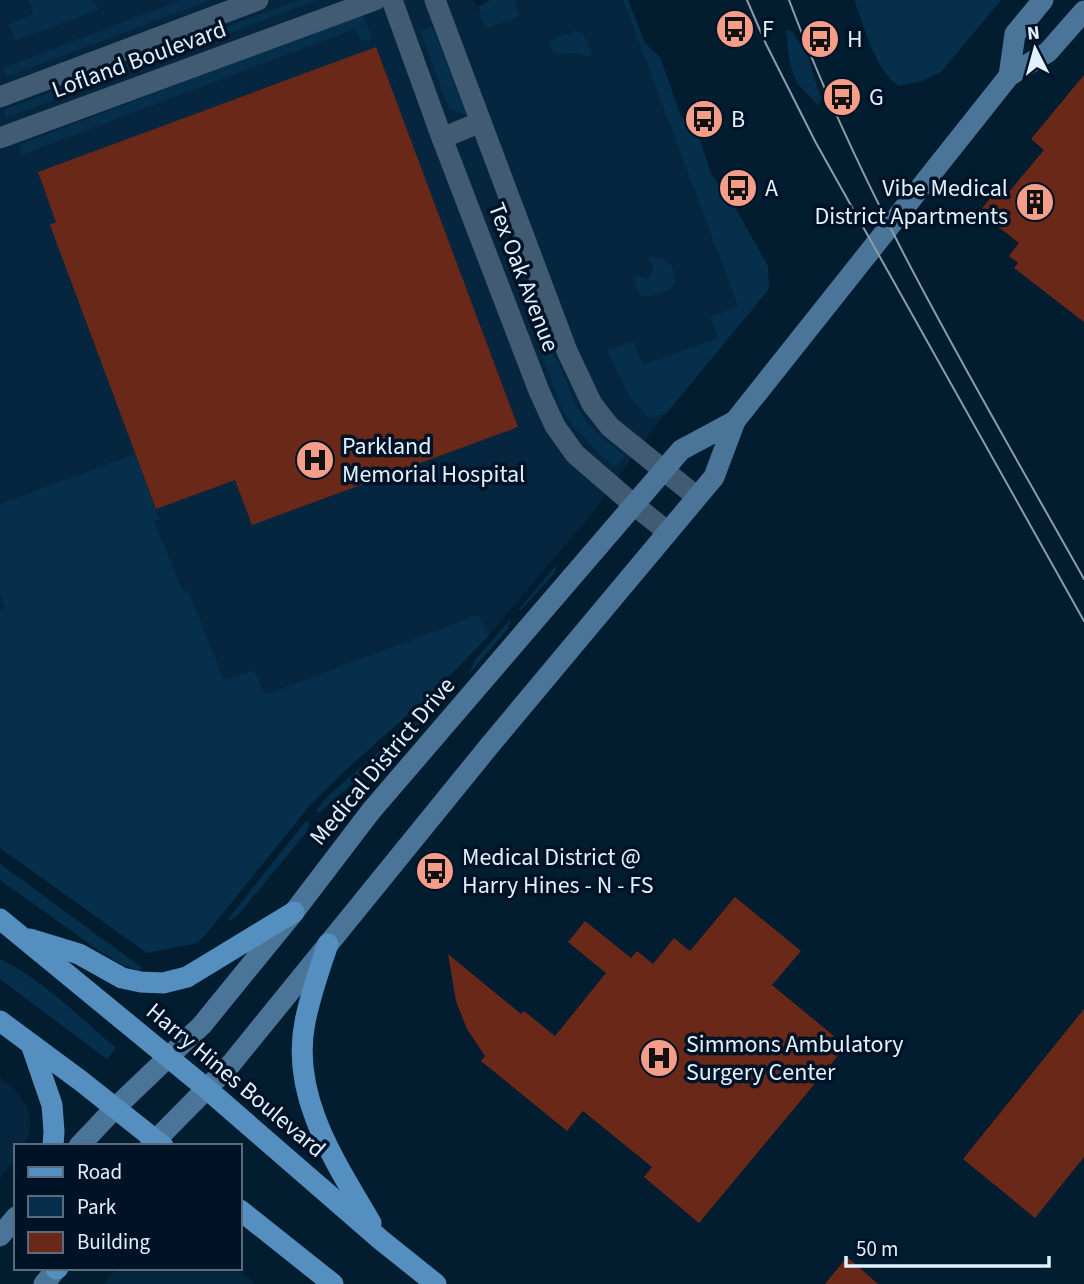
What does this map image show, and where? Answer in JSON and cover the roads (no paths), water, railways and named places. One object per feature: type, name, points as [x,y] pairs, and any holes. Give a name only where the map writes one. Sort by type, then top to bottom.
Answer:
[{"type":"main road","points":[[1009,76],[1015,34],[1043,0]]},
{"type":"main road","name":"Medical District Drive","points":[[156,1144],[231,1065],[541,682],[714,477],[735,421],[1009,76],[1048,52],[1084,11]]},
{"type":"main road","name":"Medical District Drive","points":[[81,1144],[167,1057],[202,1026],[371,811],[681,450],[735,421]]},
{"type":"main road","points":[[20,936],[79,954],[122,978],[163,983],[187,977],[294,912]]},
{"type":"main road","name":"Harry Hines Boulevard","points":[[0,919],[207,1089],[381,1240],[436,1284]]},
{"type":"main road","points":[[328,944],[304,1024],[302,1056],[306,1083],[316,1123],[333,1158],[381,1240]]},
{"type":"main road","points":[[0,1021],[115,1108],[156,1144]]},
{"type":"main road","points":[[31,1044],[52,1105],[53,1144]]},
{"type":"main road","points":[[242,1212],[333,1284]]},
{"type":"main road","points":[[0,1236],[14,1219]]},
{"type":"main road","points":[[242,1228],[271,1236]]},
{"type":"street","name":"Lofland Boulevard","points":[[0,97],[258,0]]},
{"type":"street","name":"Lofland Boulevard","points":[[0,138],[376,0]]},
{"type":"street","name":"Tex Oak Avenue","points":[[392,0],[442,138],[539,391],[555,426],[575,454],[668,532]]},
{"type":"street","name":"Tex Oak Avenue","points":[[435,0],[566,351],[592,404],[610,427],[697,497]]},
{"type":"street","points":[[442,138],[481,122]]},
{"type":"tram line","points":[[747,0],[816,143],[1084,621]]},
{"type":"tram line","points":[[789,0],[852,150],[888,223],[964,366],[1084,579]]},
{"type":"place","name":"F","points":[[735,29]]},
{"type":"place","name":"H","points":[[820,39]]},
{"type":"place","name":"G","points":[[842,97]]},
{"type":"place","name":"B","points":[[704,119]]},
{"type":"place","name":"A","points":[[738,188]]},
{"type":"place","name":"Vibe Medical District Apartments","points":[[1035,202]]},
{"type":"place","name":"Parkland Memorial Hospital","points":[[315,460]]},
{"type":"place","name":"Medical District @ Harry Hines - N - FS","points":[[435,871]]},
{"type":"place","name":"Simmons Ambulatory Surgery Center","points":[[659,1058]]}]
